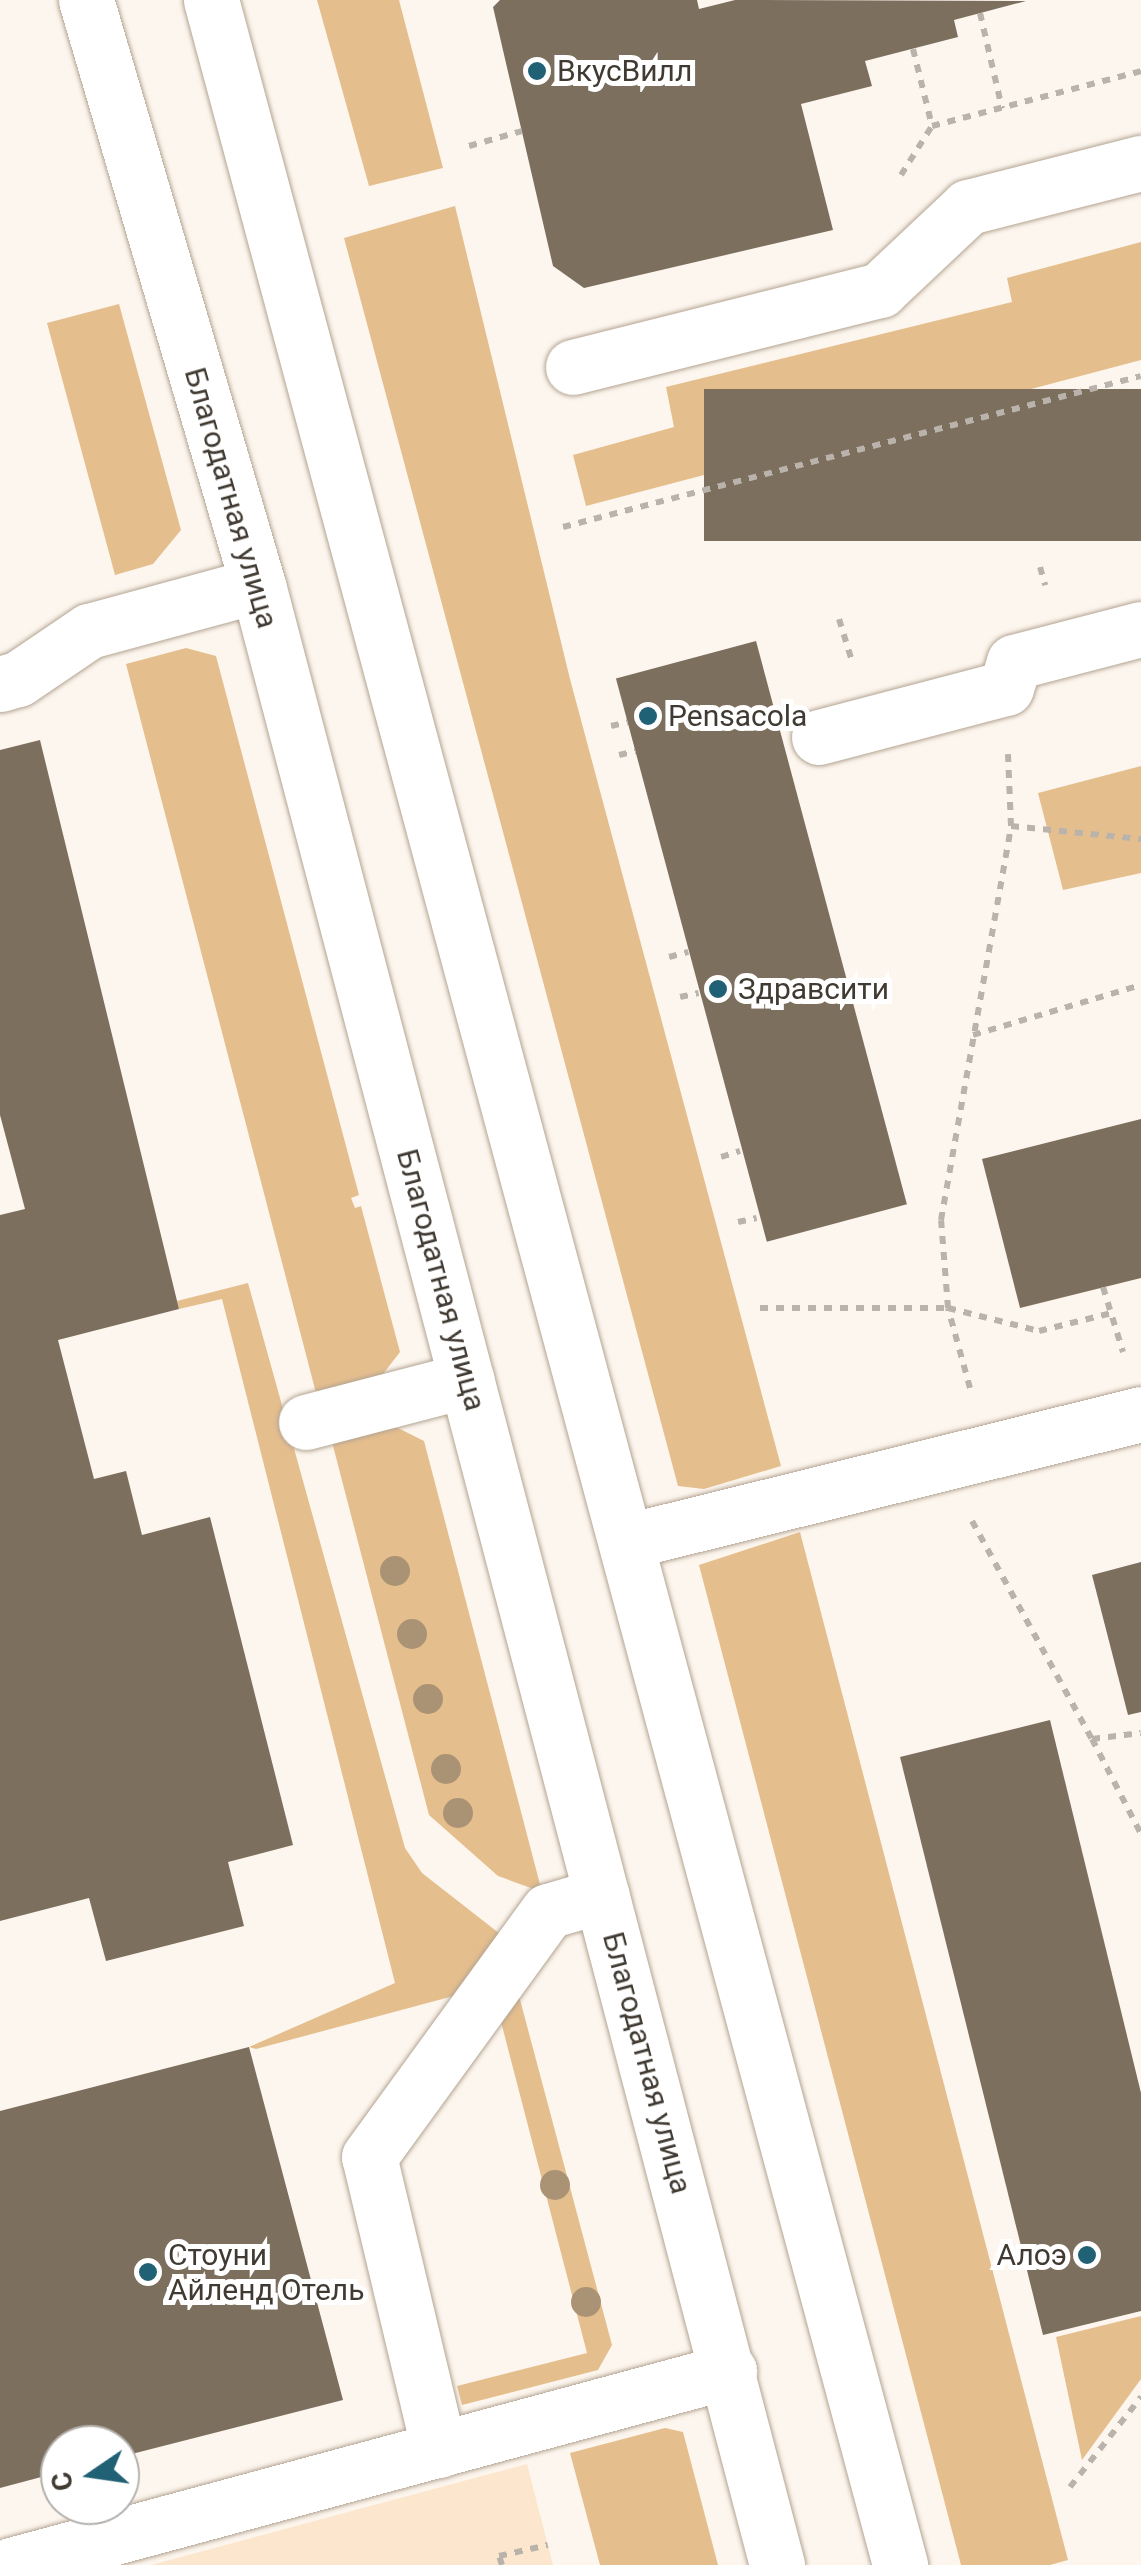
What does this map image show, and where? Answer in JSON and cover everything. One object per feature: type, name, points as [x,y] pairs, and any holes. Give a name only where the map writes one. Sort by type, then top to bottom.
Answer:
[{"type":"main road","name":"Благодатная улица","points":[[86,0],[258,585],[729,2370],[777,2565]]},
{"type":"main road","points":[[211,0],[900,2565]]},
{"type":"main road","points":[[573,367],[880,290],[968,207],[1141,162]]},
{"type":"main road","points":[[0,684],[18,679],[89,631],[258,585]]},
{"type":"main road","points":[[819,737],[1006,688],[1014,662],[1141,629]]},
{"type":"main road","points":[[306,1422],[467,1380]]},
{"type":"main road","points":[[628,1541],[942,1468],[1141,1414]]},
{"type":"main road","points":[[439,2450],[369,2157],[548,1912],[602,1895]]},
{"type":"main road","points":[[11,2565],[116,2551],[439,2450],[729,2370]]},
{"type":"path","points":[[980,13],[1002,108]]},
{"type":"path","points":[[913,48],[932,126]]},
{"type":"path","points":[[894,186],[932,126],[1141,71]]},
{"type":"path","points":[[468,146],[522,131]]},
{"type":"path","points":[[563,527],[1141,376]]},
{"type":"path","points":[[611,726],[628,722]]},
{"type":"path","points":[[972,1395],[948,1308],[942,1220],[1011,826],[1007,738]]},
{"type":"path","points":[[619,755],[636,751]]},
{"type":"path","points":[[1011,826],[1141,840]]},
{"type":"path","points":[[670,956],[688,952]]},
{"type":"path","points":[[973,1035],[1141,985]]},
{"type":"path","points":[[680,998],[699,993]]},
{"type":"path","points":[[721,1157],[740,1151]]},
{"type":"path","points":[[738,1222],[757,1218]]},
{"type":"path","points":[[760,1308],[948,1308],[1039,1331],[1112,1313]]},
{"type":"path","points":[[942,1468],[1141,1834]]},
{"type":"path","points":[[1092,1739],[1141,1733]]},
{"type":"path","points":[[1070,2487],[1141,2397]]},
{"type":"path","points":[[502,2565],[499,2556],[548,2544]]},
{"type":"shaded area","points":[[317,0],[399,0],[443,168],[369,186]]},
{"type":"shaded area","points":[[455,206],[570,679],[781,1466],[704,1489],[678,1486],[344,238]]},
{"type":"shaded area","points":[[1141,242],[1141,360],[586,506],[573,455],[674,427],[666,387],[1012,302],[1007,278]]},
{"type":"shaded area","points":[[119,304],[181,530],[153,564],[115,575],[47,323]]},
{"type":"shaded area","points":[[186,648],[216,656],[359,1195],[351,1198],[355,1208],[361,1206],[400,1352],[383,1374],[316,1393],[126,664]]},
{"type":"shaded area","points":[[1141,766],[1141,873],[1063,890],[1038,793]]},
{"type":"shaded area","points":[[248,1283],[405,1848],[422,1873],[504,1937],[461,1994],[256,2049],[249,2047],[395,1983],[222,1299],[179,1309],[177,1301]]},
{"type":"shaded area","points":[[394,1426],[424,1441],[542,1892],[498,1876],[429,1815],[332,1442]]},
{"type":"shaded area","points":[[800,1532],[1068,2560],[1050,2565],[961,2565],[699,1565]]},
{"type":"shaded area","points":[[518,1992],[612,2345],[598,2370],[462,2405],[457,2386],[587,2353],[499,2014]]},
{"type":"shaded area","points":[[1141,2316],[1141,2379],[1082,2460],[1056,2337]]},
{"type":"shaded area","points":[[665,2428],[683,2432],[718,2565],[600,2565],[570,2453]]},
{"type":"shaded area","points":[[527,2464],[553,2565],[151,2565]]},
{"type":"building","points":[[500,0],[697,0],[699,9],[735,0],[1026,1],[954,20],[958,37],[865,61],[872,86],[801,104],[833,230],[584,288],[553,266],[493,7]]},
{"type":"building","points":[[704,389],[1141,389],[1141,541],[704,541]]},
{"type":"building","points":[[756,641],[907,1204],[767,1242],[616,679]]},
{"type":"building","points":[[40,740],[179,1309],[58,1340],[94,1479],[126,1471],[142,1535],[210,1517],[293,1845],[228,1862],[244,1926],[106,1961],[89,1898],[0,1921],[0,1215],[25,1209],[0,1115],[0,750]]},
{"type":"building","points":[[1141,1119],[1141,1278],[1020,1308],[982,1159]]},
{"type":"building","points":[[1141,1562],[1141,1712],[1128,1715],[1092,1575]]},
{"type":"building","points":[[1050,1720],[1141,2093],[1141,2311],[1043,2335],[900,1757]]},
{"type":"building","points":[[249,2047],[343,2400],[140,2452],[140,2425],[40,2425],[40,2477],[0,2488],[0,2111]]},
{"type":"place","name":"ВкусВилл","points":[[537,71]]},
{"type":"place","name":"Pensacola","points":[[648,716]]},
{"type":"place","name":"Здравсити","points":[[718,989]]},
{"type":"place","name":"Алоэ","points":[[1087,2255]]},
{"type":"place","name":"Стоуни Айленд Отель","points":[[148,2272]]}]
